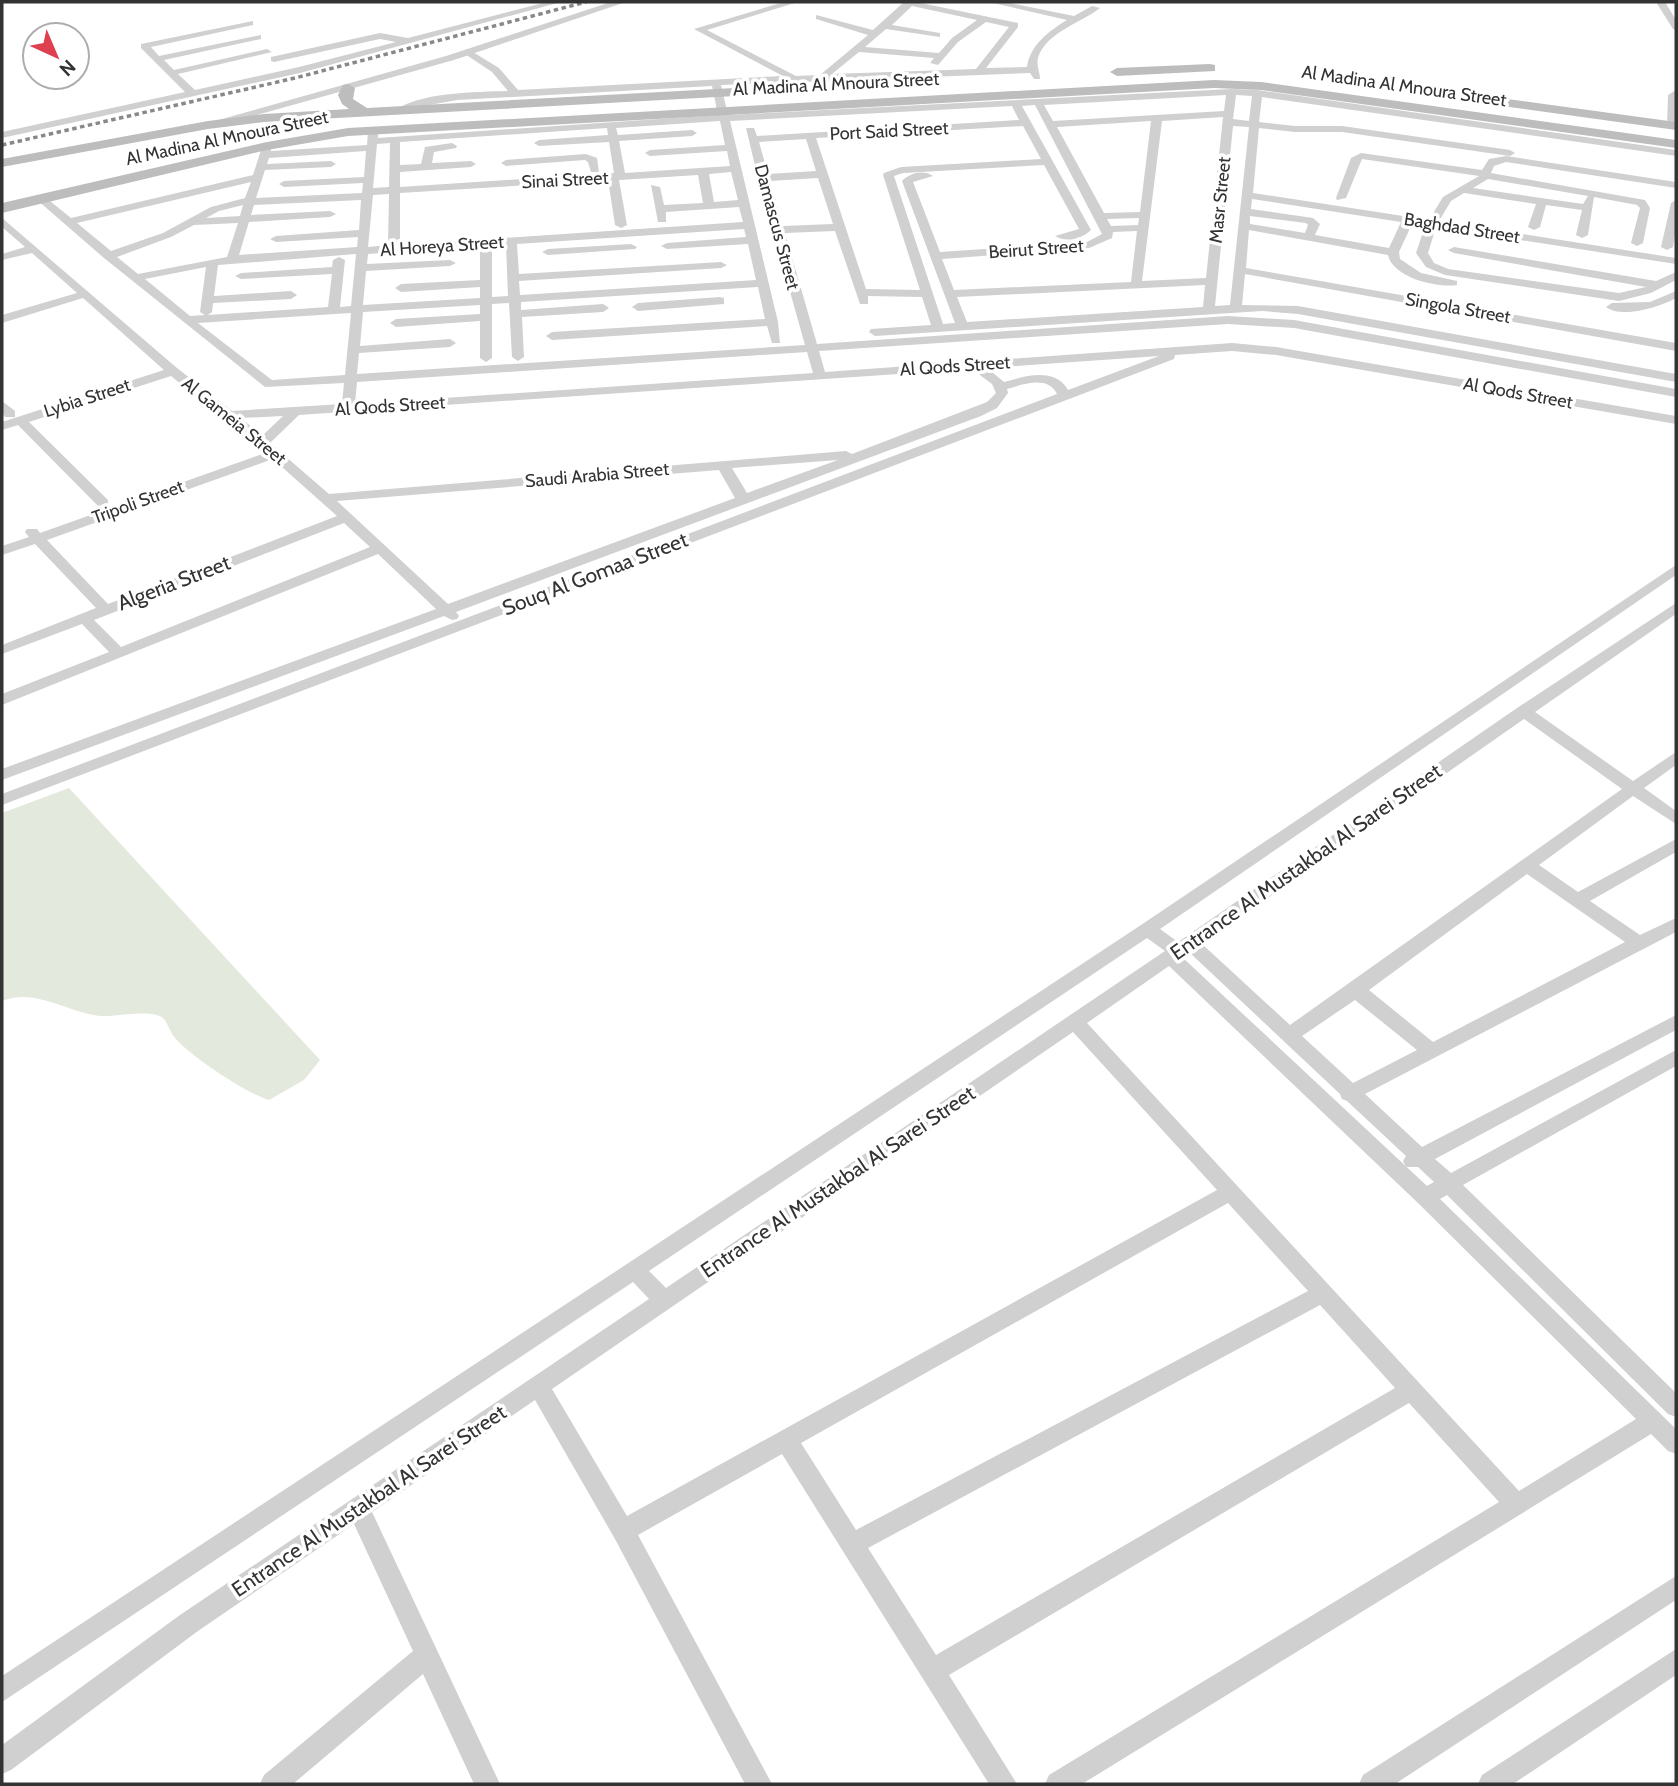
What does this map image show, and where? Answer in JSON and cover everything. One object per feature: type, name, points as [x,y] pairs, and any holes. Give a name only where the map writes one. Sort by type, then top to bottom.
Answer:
[{"type":"main road","points":[[1101,73],[1223,69]]},
{"type":"main road","name":"Al Madina Al Mnoura Street","points":[[2,163],[208,125],[287,116],[503,104],[595,94],[1017,78],[1039,74]]},
{"type":"main road","points":[[1017,78],[1019,98]]},
{"type":"main road","name":"Al Madina Al Mnoura Street","points":[[2,208],[328,135],[372,140],[505,126],[1253,85],[1470,119],[1676,144]]},
{"type":"main road","points":[[348,88],[346,101],[363,112]]},
{"type":"main road","name":"Al Madina Al Mnoura Street","points":[[1495,101],[1674,126]]},
{"type":"main road","points":[[503,104],[505,126]]},
{"type":"main road","points":[[1613,135],[1617,118]]},
{"type":"main road","points":[[148,136],[170,139],[188,148],[192,155],[186,165]]},
{"type":"street","points":[[2,135],[286,72],[556,2]]},
{"type":"street","points":[[208,125],[348,88],[621,2]]},
{"type":"street","points":[[742,2],[767,8]]},
{"type":"street","points":[[793,2],[699,30],[796,79]]},
{"type":"street","points":[[993,2],[1024,5],[1076,19]]},
{"type":"street","points":[[1661,2],[1676,27]]},
{"type":"street","points":[[823,77],[859,49],[908,3],[1015,26],[1005,35],[979,71]]},
{"type":"street","points":[[1009,24],[1024,5]]},
{"type":"street","points":[[1039,74],[1030,61],[1043,43],[1095,8]]},
{"type":"street","points":[[243,10],[271,56],[286,72]]},
{"type":"street","points":[[900,13],[948,22]]},
{"type":"street","points":[[818,17],[875,34]]},
{"type":"street","points":[[930,72],[941,56],[964,33],[984,19]]},
{"type":"street","points":[[192,93],[144,46],[250,23]]},
{"type":"street","points":[[884,26],[937,35]]},
{"type":"street","points":[[171,73],[380,36],[410,42]]},
{"type":"street","points":[[157,59],[258,37]]},
{"type":"street","points":[[859,49],[941,56]]},
{"type":"street","points":[[468,52],[499,71],[511,84],[515,94]]},
{"type":"street","points":[[717,88],[796,79],[930,72],[1039,74]]},
{"type":"street","points":[[1019,98],[1038,102],[1075,95],[1231,92],[1253,85],[1326,103],[1470,119],[1556,136],[1676,153]]},
{"type":"street","name":"Masr Street","points":[[1232,347],[1230,312],[1240,270],[1253,85]]},
{"type":"street","name":"Damascus Street","points":[[717,88],[776,340]]},
{"type":"street","name":"Masr Street","points":[[1209,309],[1231,92]]},
{"type":"street","points":[[1674,126],[1673,95],[1676,93]]},
{"type":"street","points":[[400,110],[426,101],[515,94],[595,94]]},
{"type":"street","name":"Beirut Street","points":[[930,244],[1079,235],[1085,230],[1027,126],[1019,98]]},
{"type":"street","points":[[541,160],[533,126],[689,120],[723,114],[747,117],[945,102]]},
{"type":"street","name":"Beirut Street","points":[[935,256],[1089,245],[1105,240],[1108,236],[1098,211],[1038,102]]},
{"type":"street","points":[[1314,128],[1326,103]]},
{"type":"street","name":"Damascus Street","points":[[747,117],[820,375]]},
{"type":"street","points":[[1136,285],[1157,118]]},
{"type":"street","points":[[1052,126],[1157,118],[1228,118],[1252,124],[1353,130],[1676,178]]},
{"type":"street","points":[[1458,145],[1470,119]]},
{"type":"street","points":[[689,120],[695,150]]},
{"type":"street","points":[[611,124],[617,178],[635,271],[641,335]]},
{"type":"street","points":[[237,298],[241,276],[238,258],[244,219],[265,151],[332,150],[372,140],[505,126],[505,142],[429,149],[426,152],[426,167]]},
{"type":"street","name":"Port Said Street","points":[[753,139],[1052,126]]},
{"type":"street","points":[[539,143],[692,133]]},
{"type":"street","points":[[810,135],[862,296],[926,294]]},
{"type":"street","points":[[648,136],[652,167]]},
{"type":"street","points":[[1553,147],[1556,136]]},
{"type":"street","points":[[394,244],[395,139]]},
{"type":"street","points":[[348,409],[372,140]]},
{"type":"street","points":[[650,153],[732,148]]},
{"type":"street","points":[[329,182],[332,150]]},
{"type":"street","points":[[1341,198],[1356,158],[1361,156],[1486,175],[1635,200],[1644,205],[1637,243]]},
{"type":"street","points":[[507,176],[506,158],[589,158],[593,160],[595,170]]},
{"type":"street","points":[[395,169],[471,159],[472,178]]},
{"type":"street","points":[[1676,185],[1506,159],[1490,161],[1486,175],[1480,181],[1447,198],[1435,218],[1422,253],[1430,265],[1445,272],[1621,303],[1676,275]]},
{"type":"street","points":[[68,222],[259,172],[289,166],[331,164]]},
{"type":"street","points":[[281,200],[289,166]]},
{"type":"street","name":"Sinai Street","points":[[395,186],[550,177],[595,170],[617,178],[652,167],[735,166]]},
{"type":"street","name":"Sinai Street","points":[[395,186],[507,176],[617,178],[703,172],[735,166]]},
{"type":"street","points":[[938,328],[887,175],[901,170],[1051,169],[1079,177]]},
{"type":"street","points":[[962,326],[907,183],[910,178],[1051,169]]},
{"type":"street","points":[[703,172],[709,206]]},
{"type":"street","points":[[740,187],[764,181],[823,174]]},
{"type":"street","points":[[617,178],[628,189]]},
{"type":"street","points":[[284,184],[329,182],[367,189]]},
{"type":"street","points":[[692,185],[705,184]]},
{"type":"street","points":[[108,256],[167,235],[215,209],[250,201],[333,197],[395,186]]},
{"type":"street","points":[[642,188],[661,187],[659,209],[672,268]]},
{"type":"street","name":"Baghdad Street","points":[[1247,189],[1341,198],[1435,218],[1534,227],[1582,235],[1676,261]]},
{"type":"street","name":"Baghdad Street","points":[[1247,189],[1408,219],[1435,218],[1464,228],[1613,245],[1637,243],[1672,248]]},
{"type":"street","points":[[1461,189],[1588,208]]},
{"type":"street","points":[[1582,235],[1591,192]]},
{"type":"street","points":[[326,235],[333,197]]},
{"type":"street","points":[[41,199],[265,383],[486,358],[510,361],[776,340],[810,343],[938,328],[1209,309],[1230,312],[1298,310],[1418,316],[1441,320],[1513,349],[1604,350],[1676,378]]},
{"type":"street","points":[[1534,227],[1542,201]]},
{"type":"street","points":[[659,209],[744,203]]},
{"type":"street","points":[[1672,248],[1676,203]]},
{"type":"street","points":[[1073,208],[1143,221]]},
{"type":"street","points":[[1245,212],[1310,220],[1314,223],[1309,237]]},
{"type":"street","points":[[192,222],[330,214]]},
{"type":"street","points":[[271,256],[285,216]]},
{"type":"street","points":[[1408,219],[1393,251],[1395,261],[1428,279],[1652,306],[1676,294]]},
{"type":"street","name":"Al Gameia Street","points":[[2,221],[8,233],[33,249],[168,367],[326,498],[463,625]]},
{"type":"street","name":"Al Horeya Street","points":[[135,278],[238,258],[362,251],[394,244],[748,221]]},
{"type":"street","points":[[1107,229],[1143,221]]},
{"type":"street","points":[[1244,226],[1393,251]]},
{"type":"street","points":[[778,230],[840,227]]},
{"type":"street","points":[[1445,272],[1464,228]]},
{"type":"street","points":[[276,239],[363,233]]},
{"type":"street","name":"Al Horeya Street","points":[[394,244],[451,245],[547,239],[560,233]]},
{"type":"street","points":[[547,239],[550,276]]},
{"type":"street","points":[[667,246],[753,240]]},
{"type":"street","points":[[510,361],[515,303],[511,241]]},
{"type":"street","points":[[716,242],[721,265],[720,301],[725,316],[724,325]]},
{"type":"street","points":[[486,243],[486,358]]},
{"type":"street","points":[[450,285],[451,245]]},
{"type":"street","points":[[548,252],[631,247]]},
{"type":"street","points":[[2,257],[33,249]]},
{"type":"street","points":[[1454,250],[1658,285]]},
{"type":"street","points":[[333,312],[340,252]]},
{"type":"street","points":[[205,319],[213,262]]},
{"type":"street","points":[[360,268],[450,263]]},
{"type":"street","points":[[513,278],[721,265]]},
{"type":"street","points":[[395,347],[403,266]]},
{"type":"street","points":[[241,276],[338,270]]},
{"type":"street","name":"Singola Street","points":[[1240,270],[1418,316],[1604,350],[1676,347]]},
{"type":"street","points":[[289,314],[292,273]]},
{"type":"street","points":[[515,303],[636,289],[762,279]]},
{"type":"street","points":[[950,294],[1212,281]]},
{"type":"street","points":[[401,288],[486,283]]},
{"type":"street","points":[[515,303],[552,311],[603,301],[636,289]]},
{"type":"street","points":[[2,311],[81,291]]},
{"type":"street","points":[[2,318],[81,291]]},
{"type":"street","points":[[208,300],[291,295]]},
{"type":"street","points":[[187,320],[486,302],[603,301]]},
{"type":"street","points":[[603,301],[604,332]]},
{"type":"street","points":[[638,307],[720,301]]},
{"type":"street","points":[[1294,324],[1298,310]]},
{"type":"street","points":[[552,311],[553,340],[604,332],[641,335],[772,322]]},
{"type":"street","name":"Al Qods Street","points":[[350,373],[1230,312],[1676,393]]},
{"type":"street","points":[[396,323],[486,317]]},
{"type":"street","points":[[450,361],[451,320]]},
{"type":"street","points":[[739,324],[742,342]]},
{"type":"street","points":[[352,350],[450,342]]},
{"type":"street","name":"Al Qods Street","points":[[229,415],[1232,347],[1276,351],[1676,420]]},
{"type":"street","name":"Souq Al Gomaa Street","points":[[2,800],[1189,349]]},
{"type":"street","points":[[1509,363],[1513,349]]},
{"type":"street","points":[[974,365],[994,378],[1001,387],[1020,381],[1046,380],[1059,385],[1065,395]]},
{"type":"street","name":"Lybia Street","points":[[2,426],[8,414],[44,407],[168,367]]},
{"type":"street","name":"Souq Al Gomaa Street","points":[[2,775],[985,409],[998,399],[1002,393],[1001,387]]},
{"type":"street","points":[[268,448],[294,412]]},
{"type":"street","points":[[8,414],[103,503]]},
{"type":"street","name":"Tripoli Street","points":[[2,539],[33,534],[268,448]]},
{"type":"street","name":"Saudi Arabia Street","points":[[326,498],[868,453]]},
{"type":"street","points":[[723,465],[743,499]]},
{"type":"street","name":"Tripoli Street","points":[[2,551],[103,503],[192,478]]},
{"type":"street","name":"Algeria Street","points":[[2,650],[346,517]]},
{"type":"street","points":[[33,534],[106,610]]},
{"type":"street","points":[[2,700],[380,548]]},
{"type":"street","name":"Entrance Al Mustakbal Al Sarei Street","points":[[2,1690],[1147,929],[1676,569]]},
{"type":"street","name":"Entrance Al Mustakbal Al Sarei Street","points":[[2,1761],[188,1623],[1179,950],[1676,607]]},
{"type":"street","points":[[85,618],[119,653]]},
{"type":"street","points":[[1523,711],[1676,819]]},
{"type":"street","points":[[65,752],[76,771]]},
{"type":"street","points":[[1288,1036],[1356,990],[1676,757]]},
{"type":"street","points":[[1577,900],[1676,845]]},
{"type":"street","points":[[1526,865],[1639,943]]},
{"type":"street","points":[[1349,1094],[1676,924]]},
{"type":"street","points":[[1147,929],[1179,950],[1288,1036],[1421,1157],[1676,1406]]},
{"type":"street","points":[[1179,950],[1424,1197],[1676,1444]]},
{"type":"street","points":[[1356,990],[1431,1051]]},
{"type":"street","points":[[1074,1021],[1515,1503]]},
{"type":"street","points":[[1397,1170],[1676,1022]]},
{"type":"street","points":[[1424,1197],[1676,1056]]},
{"type":"street","points":[[1594,1066],[1619,1088]]},
{"type":"street","points":[[623,1531],[1231,1192]]},
{"type":"street","points":[[635,1270],[664,1300]]},
{"type":"street","points":[[852,1544],[1323,1293]]},
{"type":"street","points":[[538,1385],[623,1531],[759,1784]]},
{"type":"street","points":[[932,1671],[1411,1390]]},
{"type":"street","points":[[1058,1784],[1653,1420]]},
{"type":"street","points":[[786,1440],[1004,1784]]},
{"type":"street","points":[[358,1507],[487,1784]]},
{"type":"street","points":[[1372,1784],[1676,1587]]},
{"type":"street","points":[[273,1784],[427,1655]]},
{"type":"street","points":[[1491,1784],[1676,1661]]},
{"type":"shaded area","points":[[69,788],[320,1060],[304,1080],[269,1100],[205,1064],[175,1038],[164,1019],[159,1016],[144,1013],[101,1016],[27,997],[2,1001],[2,813]]},
{"type":"railway","points":[[2,145],[295,78],[586,2]]}]
